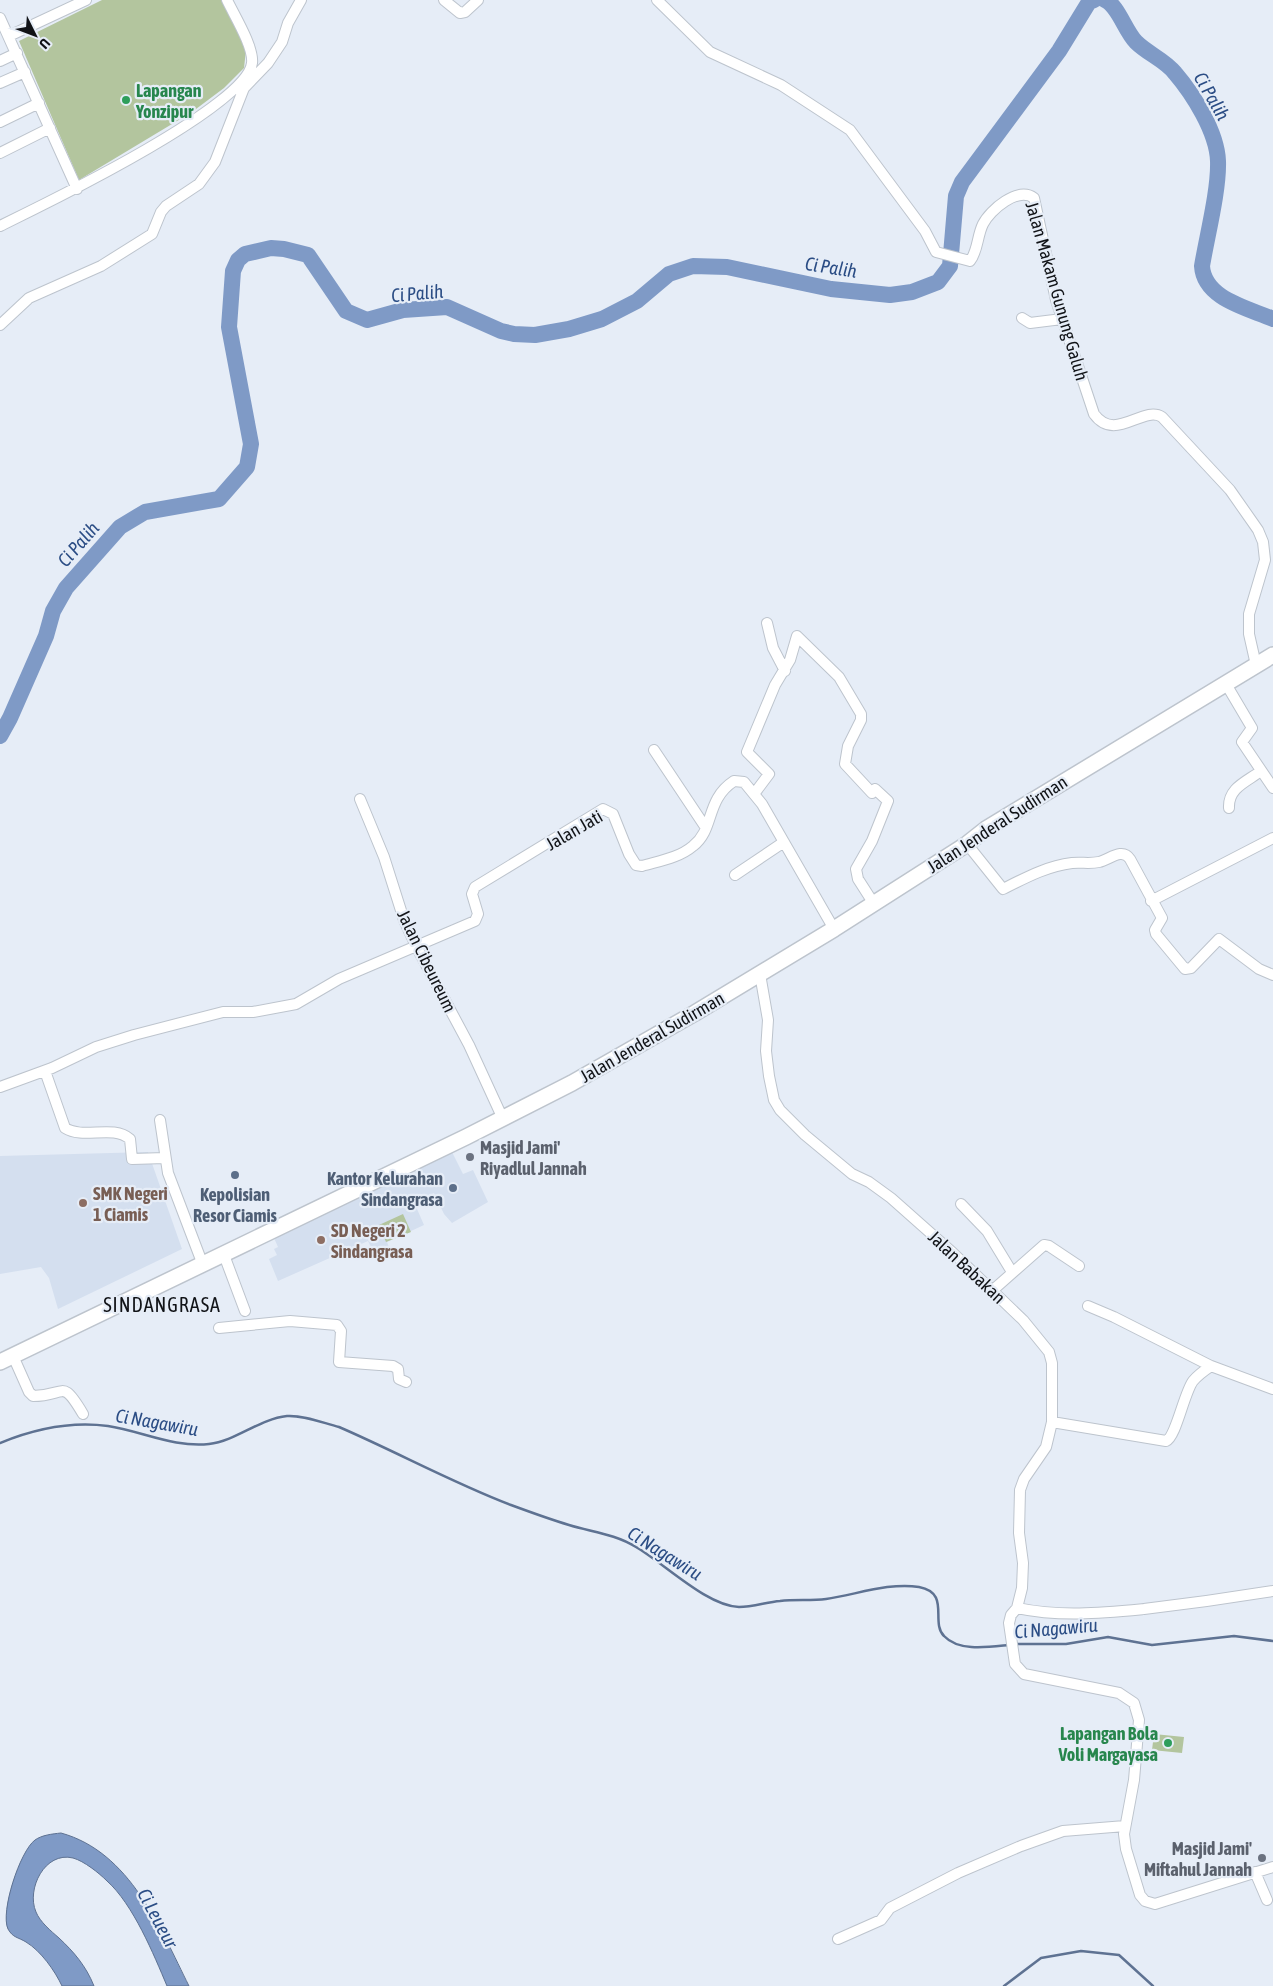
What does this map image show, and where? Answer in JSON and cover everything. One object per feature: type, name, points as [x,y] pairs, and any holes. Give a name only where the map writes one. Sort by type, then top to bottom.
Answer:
[{"type":"highway","name":"Jalan Jenderal Sudirman","points":[[7,1359],[503,1118],[620,1056],[834,930],[967,844],[986,829],[1273,655]]},
{"type":"street","points":[[9,36],[86,0]]},
{"type":"street","points":[[0,226],[77,189],[137,155],[197,118],[244,78],[250,70],[252,56],[227,0]]},
{"type":"street","points":[[0,325],[29,298],[101,266],[152,234],[161,212],[166,206],[199,184],[215,162],[244,88],[268,63],[282,42],[288,23],[301,0]]},
{"type":"street","points":[[444,0],[460,13],[465,12],[478,0]]},
{"type":"street","name":"Jalan Makam Gunung Galuh","points":[[657,0],[710,52],[781,85],[850,130],[925,231],[936,252],[968,262],[972,260],[983,223],[1001,204],[1023,194],[1029,194],[1034,198],[1062,319],[1094,414],[1098,419],[1112,424],[1125,425],[1149,414],[1156,413],[1162,417],[1230,490],[1258,530],[1263,542],[1264,560],[1249,614],[1249,634],[1256,665]]},
{"type":"street","points":[[0,18],[77,189]]},
{"type":"street","points":[[0,61],[17,53]]},
{"type":"street","points":[[0,83],[25,72]]},
{"type":"street","points":[[0,122],[39,103]]},
{"type":"street","points":[[0,153],[50,128]]},
{"type":"street","points":[[1022,318],[1030,323],[1062,319]]},
{"type":"street","points":[[767,623],[773,648],[784,671]]},
{"type":"street","points":[[754,794],[768,779],[769,774],[747,752],[755,738],[756,726],[784,671],[797,636],[839,677],[861,714],[861,720],[848,746],[844,764],[866,788],[872,793],[875,789],[888,801],[872,840],[856,869],[858,878],[874,904]]},
{"type":"street","points":[[1226,684],[1252,728],[1242,742],[1273,788]]},
{"type":"street","points":[[654,750],[672,781],[706,828]]},
{"type":"street","points":[[1229,808],[1228,798],[1232,793],[1261,772]]},
{"type":"street","name":"Jalan Jati","points":[[416,946],[474,921],[478,914],[472,894],[475,887],[603,809],[613,814],[629,854],[633,862],[638,866],[682,854],[696,843],[706,828],[714,802],[728,785],[740,780],[754,794],[784,842],[834,930]]},
{"type":"street","name":"Jalan Cibeureum","points":[[360,799],[384,856],[404,920],[469,1045],[503,1118]]},
{"type":"street","points":[[1151,901],[1273,838]]},
{"type":"street","points":[[735,875],[784,842]]},
{"type":"street","points":[[967,844],[1003,889],[1030,876],[1058,866],[1101,862],[1120,854],[1125,854],[1130,859],[1151,901],[1162,918],[1155,930],[1156,934],[1187,970],[1219,939],[1259,969],[1273,975]]},
{"type":"street","points":[[0,1087],[45,1071],[96,1047],[134,1035],[223,1012],[253,1012],[296,1004],[340,979],[416,946]]},
{"type":"street","name":"Jalan Babakan","points":[[760,974],[768,1020],[766,1051],[768,1068],[774,1100],[780,1110],[805,1135],[852,1174],[869,1182],[891,1198],[994,1290],[1033,1331],[1049,1352],[1052,1363],[1052,1422],[1046,1447],[1024,1479],[1020,1490],[1020,1533],[1023,1563],[1022,1588],[1018,1608],[1010,1619],[1013,1654],[1017,1668],[1024,1674],[1119,1693],[1134,1704],[1139,1720],[1138,1748],[1125,1826]]},
{"type":"street","points":[[45,1071],[64,1128],[75,1132],[124,1135],[130,1139],[132,1158],[165,1158]]},
{"type":"street","points":[[160,1120],[168,1173],[203,1265]]},
{"type":"street","points":[[961,1204],[987,1231],[1012,1272]]},
{"type":"street","points":[[994,1290],[1044,1244],[1079,1266]]},
{"type":"street","points":[[224,1255],[245,1311]]},
{"type":"street","points":[[1088,1306],[1114,1317],[1211,1366],[1273,1389]]},
{"type":"street","points":[[219,1328],[290,1321],[338,1325],[341,1331],[335,1362],[393,1366],[398,1369],[399,1379],[406,1382]]},
{"type":"street","points":[[7,1359],[33,1396],[63,1390],[69,1393],[83,1414]]},
{"type":"street","points":[[1052,1422],[1087,1426],[1116,1434],[1162,1441],[1169,1440],[1188,1389],[1197,1376],[1211,1366]]},
{"type":"street","points":[[1018,1608],[1035,1612],[1091,1615],[1192,1605],[1273,1591]]},
{"type":"street","points":[[838,1939],[880,1921],[890,1908],[958,1872],[1063,1830],[1125,1826],[1128,1859],[1140,1895],[1148,1903],[1156,1904],[1273,1867]]},
{"type":"street","points":[[1255,1872],[1267,1900]]},
{"type":"shaded area","points":[[451,1150],[463,1174],[473,1170],[488,1202],[452,1223],[444,1214],[434,1193],[414,1202],[424,1225],[387,1242],[391,1253],[377,1260],[368,1241],[278,1281],[269,1259],[277,1255],[274,1249],[278,1247],[274,1238],[350,1201],[416,1172],[414,1168]]},
{"type":"shaded area","name":"SMK Negeri 1 Ciamis","points":[[148,1152],[182,1249],[58,1309],[49,1278],[41,1267],[0,1274],[0,1156]]},
{"type":"green space","name":"Lapangan Yonzipur","points":[[102,0],[224,0],[246,50],[244,68],[224,88],[192,112],[79,180],[19,41]]},
{"type":"green space","points":[[403,1214],[411,1232],[386,1242],[379,1225]]},
{"type":"green space","name":"Lapangan Bola Voli Margayasa","points":[[1154,1734],[1184,1737],[1182,1753],[1152,1750]]},
{"type":"water","points":[[61,1833],[85,1843],[106,1857],[124,1874],[154,1917],[189,1986],[167,1986],[142,1930],[126,1903],[100,1874],[73,1858],[63,1857],[54,1860],[46,1866],[36,1883],[34,1903],[40,1919],[75,1954],[94,1986],[62,1986],[56,1974],[42,1956],[32,1946],[10,1932],[6,1921],[9,1896],[23,1856],[29,1846],[38,1838]]},
{"type":"waterway","name":"Ci Palih","points":[[0,736],[10,718],[46,636],[53,611],[66,588],[120,527],[145,512],[219,499],[247,467],[251,444],[229,327],[233,271],[238,260],[245,254],[271,248],[308,255],[346,311],[367,320],[403,310],[447,307],[501,331],[514,334],[535,335],[569,329],[602,319],[637,301],[669,274],[693,266],[727,267],[831,289],[890,295],[912,292],[938,282],[950,266],[956,196],[962,182],[1059,51],[1089,2],[1094,0]]},
{"type":"waterway","name":"Ci Palih","points":[[1105,0],[1114,7],[1136,42],[1171,68],[1196,102],[1209,126],[1217,150],[1218,161],[1215,199],[1202,266],[1210,287],[1229,301],[1273,319]]},
{"type":"waterway","name":"Ci Nagawiru","points":[[0,1443],[53,1427],[94,1425],[120,1428],[184,1444],[209,1444],[229,1439],[257,1425],[277,1418],[287,1416],[307,1418],[339,1427],[511,1505],[562,1523],[612,1536],[628,1543],[647,1554],[700,1592],[713,1600],[727,1605],[744,1607],[786,1600],[826,1599],[896,1586],[919,1587],[929,1590],[934,1595],[937,1601],[940,1630],[950,1641],[975,1647],[1009,1645]]},
{"type":"waterway","name":"Ci Nagawiru","points":[[1015,1644],[1066,1644],[1108,1637],[1152,1645],[1234,1636],[1273,1641]]},
{"type":"waterway","name":"Ci Leueur","points":[[1004,1986],[1041,1958],[1081,1951],[1119,1955],[1153,1986]]},
{"type":"place","name":"Lapangan Yonzipur","points":[[126,100]]},
{"type":"place","name":"Masjid Jami' Riyadlul Jannah","points":[[470,1157]]},
{"type":"place","name":"Kepolisian Resor Ciamis","points":[[235,1175]]},
{"type":"place","name":"Kantor Kelurahan Sindangrasa","points":[[453,1188]]},
{"type":"place","name":"SMK Negeri 1 Ciamis","points":[[83,1203]]},
{"type":"place","name":"SD Negeri 2 Sindangrasa","points":[[321,1240]]},
{"type":"place","name":"Lapangan Bola Voli Margayasa","points":[[1168,1743]]},
{"type":"place","name":"Masjid Jami' Miftahul Jannah","points":[[1262,1858]]},
{"type":"district","name":"SINDANGRASA","points":[[162,1304]]}]
